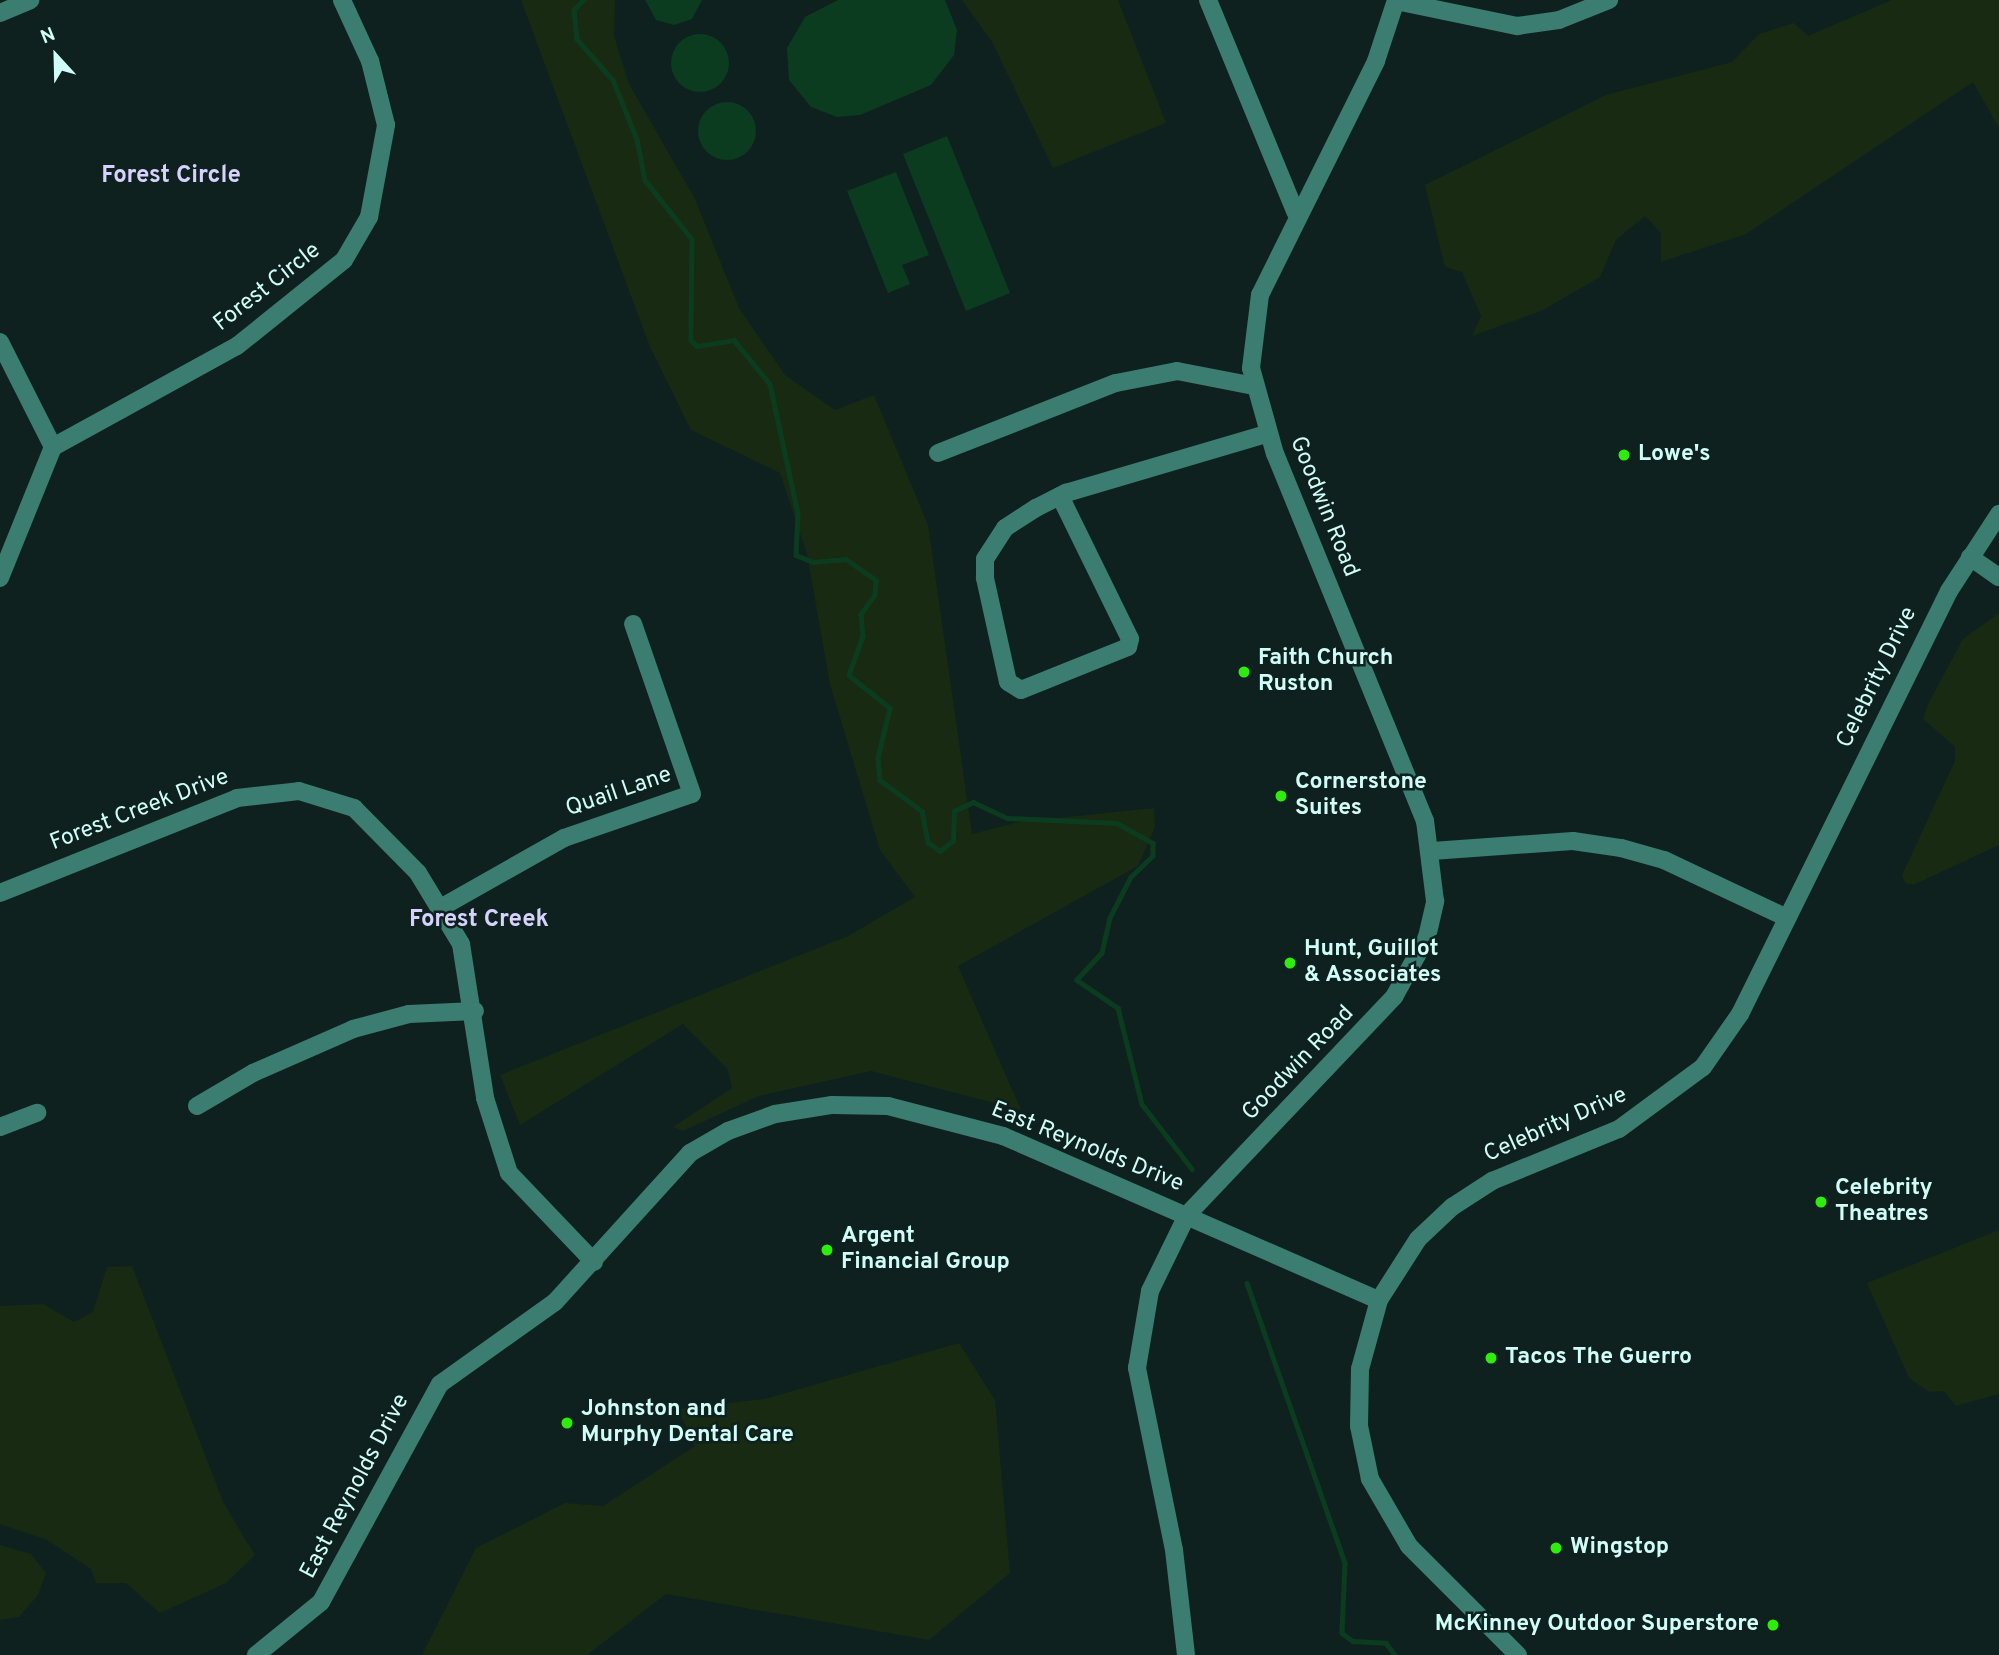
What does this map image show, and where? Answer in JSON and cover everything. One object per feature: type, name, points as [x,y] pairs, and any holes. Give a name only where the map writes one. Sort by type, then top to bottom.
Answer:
[{"type":"street","points":[[0,13],[30,0]]},
{"type":"street","name":"Forest Circle","points":[[53,447],[237,346],[344,260],[369,217],[386,125],[370,61],[342,0]]},
{"type":"street","points":[[1208,0],[1296,213]]},
{"type":"street","points":[[1396,1],[1517,26],[1559,20],[1609,0]]},
{"type":"street","name":"Goodwin Road","points":[[1186,1655],[1174,1550],[1137,1368],[1150,1291],[1187,1215],[1394,997],[1427,937],[1434,901],[1432,851],[1410,780],[1267,433],[1254,386],[1251,331],[1296,213],[1376,61],[1396,1]]},
{"type":"street","points":[[0,342],[53,447],[0,578]]},
{"type":"street","points":[[938,453],[1116,383],[1177,371],[1254,386]]},
{"type":"street","points":[[1060,496],[1130,639],[1128,647],[1021,690],[1008,682],[1001,661],[985,559],[1005,528],[1060,496],[1267,433]]},
{"type":"street","name":"Celebrity Drive","points":[[1518,1655],[1409,1546],[1370,1479],[1359,1426],[1360,1369],[1379,1300],[1418,1239],[1452,1207],[1492,1181],[1619,1129],[1703,1068],[1740,1014],[1970,557],[1999,514]]},
{"type":"street","points":[[1970,557],[1999,577]]},
{"type":"street","name":"Quail Lane","points":[[442,906],[574,833],[692,794],[633,624]]},
{"type":"street","name":"Forest Creek Drive","points":[[0,893],[237,798],[299,791],[354,808],[372,822],[442,906],[466,957],[485,1098],[501,1158],[522,1192],[593,1262]]},
{"type":"street","points":[[1432,851],[1573,841],[1621,848],[1664,860],[1787,918]]},
{"type":"street","points":[[197,1106],[253,1073],[353,1029],[409,1014],[475,1011]]},
{"type":"street","name":"East Reynolds Drive","points":[[256,1655],[321,1602],[440,1384],[555,1303],[690,1153],[728,1130],[775,1114],[832,1105],[888,1106],[1003,1136],[1379,1300]]},
{"type":"street","points":[[0,1127],[37,1113]]},
{"type":"shaded area","points":[[521,0],[615,0],[614,36],[629,84],[695,199],[739,308],[785,375],[835,410],[874,395],[928,525],[972,834],[1019,822],[1154,808],[1155,827],[1138,866],[958,966],[1021,1110],[871,1071],[759,1096],[683,1131],[673,1127],[732,1088],[728,1070],[683,1024],[520,1125],[500,1075],[848,936],[915,897],[880,850],[830,684],[807,554],[780,473],[691,430],[650,347]]},
{"type":"shaded area","points":[[645,0],[702,0],[692,19],[674,25],[656,20]]},
{"type":"shaded area","points":[[838,0],[945,0],[957,30],[954,55],[931,85],[860,115],[837,117],[811,107],[789,80],[787,48],[805,17]]},
{"type":"shaded area","points":[[962,0],[1118,0],[1166,123],[1053,168],[992,42]]},
{"type":"shaded area","points":[[1892,0],[1999,0],[1999,128],[1973,82],[1746,234],[1661,262],[1661,233],[1645,216],[1616,240],[1600,277],[1543,310],[1472,336],[1481,316],[1462,272],[1445,267],[1425,185],[1606,95],[1732,62],[1759,34],[1794,23],[1808,36]]},
{"type":"shaded area","points":[[700,34],[711,36],[724,47],[729,63],[727,74],[716,87],[700,92],[689,90],[676,79],[671,63],[673,52],[684,39]]},
{"type":"shaded area","points":[[727,102],[738,104],[751,115],[756,131],[754,142],[743,155],[727,160],[716,158],[703,147],[698,131],[700,120],[711,107]]},
{"type":"shaded area","points":[[947,136],[1010,293],[966,311],[903,154]]},
{"type":"shaded area","points":[[896,172],[929,255],[902,265],[910,284],[888,293],[847,191]]},
{"type":"shaded area","points":[[1999,613],[1999,845],[1913,885],[1905,883],[1902,875],[1955,761],[1955,747],[1923,719],[1928,704],[1963,639]]},
{"type":"shaded area","points":[[1999,1230],[1999,1394],[1956,1406],[1944,1391],[1929,1392],[1909,1378],[1867,1283]]},
{"type":"shaded area","points":[[132,1266],[224,1504],[255,1555],[226,1583],[160,1613],[126,1583],[96,1583],[91,1569],[47,1540],[0,1524],[0,1306],[43,1304],[74,1322],[93,1312],[107,1267]]},
{"type":"shaded area","points":[[959,1343],[995,1400],[1010,1573],[929,1640],[666,1594],[587,1655],[422,1655],[476,1548],[565,1503],[603,1506],[695,1446],[678,1409],[765,1399]]},
{"type":"shaded area","points":[[0,1545],[31,1554],[46,1573],[38,1595],[19,1617],[0,1620]]},
{"type":"waterway","points":[[584,0],[574,10],[577,39],[613,80],[637,139],[645,180],[692,239],[691,340],[697,346],[734,340],[770,384],[798,513],[796,555],[813,562],[846,559],[876,580],[875,595],[861,614],[863,636],[849,675],[890,708],[878,758],[880,780],[922,811],[928,842],[940,851],[953,841],[954,811],[973,802],[1008,818],[1117,823],[1153,843],[1153,856],[1131,877],[1110,918],[1102,953],[1077,980],[1118,1008],[1142,1104],[1192,1169]]},
{"type":"waterway","points":[[1247,1283],[1345,1563],[1342,1633],[1353,1641],[1386,1643],[1395,1655]]},
{"type":"place","name":"Lowe's","points":[[1624,455]]},
{"type":"place","name":"Faith Church Ruston","points":[[1244,672]]},
{"type":"place","name":"Cornerstone Suites","points":[[1281,796]]},
{"type":"place","name":"Hunt, Guillot & Associates","points":[[1290,963]]},
{"type":"place","name":"Celebrity Theatres","points":[[1821,1202]]},
{"type":"place","name":"Argent Financial Group","points":[[827,1250]]},
{"type":"place","name":"Tacos The Guerro","points":[[1491,1358]]},
{"type":"place","name":"Johnston and Murphy Dental Care","points":[[567,1423]]},
{"type":"place","name":"Wingstop","points":[[1556,1548]]},
{"type":"place","name":"McKinney Outdoor Superstore","points":[[1773,1625]]},
{"type":"district","name":"Forest Circle","points":[[171,177]]},
{"type":"district","name":"Forest Creek","points":[[479,921]]}]
